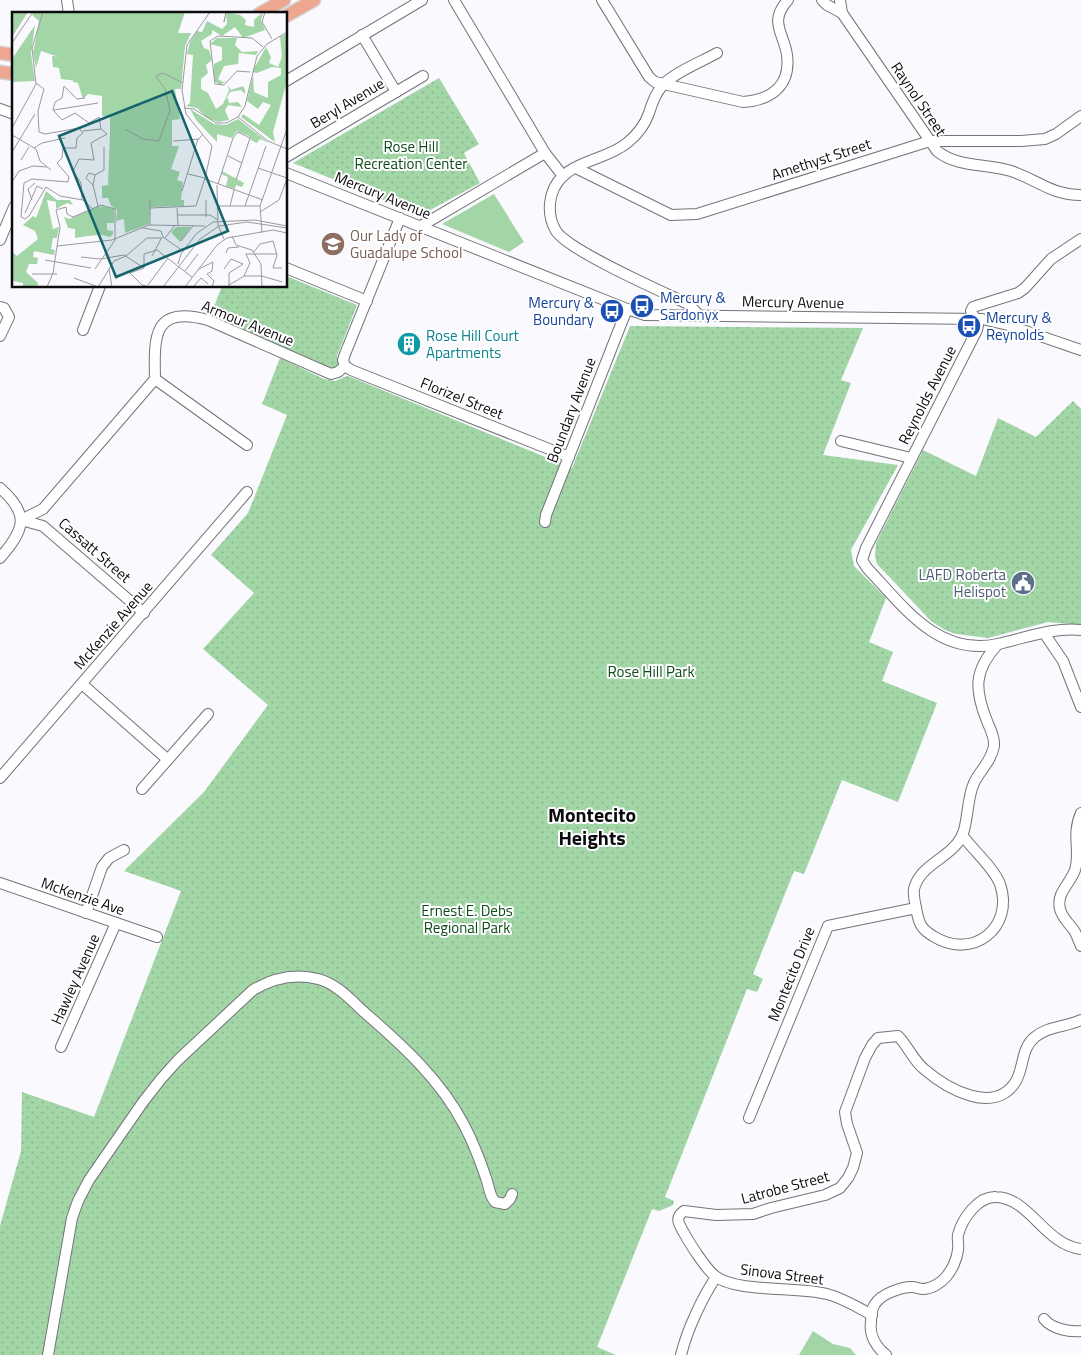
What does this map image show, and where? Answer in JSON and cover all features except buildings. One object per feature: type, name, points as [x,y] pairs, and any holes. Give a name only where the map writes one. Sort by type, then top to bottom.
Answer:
[{"type":"main road","points":[[263,12],[284,0]]},
{"type":"main road","points":[[288,15],[314,0]]},
{"type":"street","points":[[288,80],[422,0]]},
{"type":"street","points":[[454,0],[545,153],[563,176]]},
{"type":"street","points":[[602,0],[655,82],[743,102],[757,101],[770,96],[783,81],[787,68],[787,54],[778,26],[782,6],[788,0]]},
{"type":"street","name":"Raynol Street","points":[[822,0],[827,5],[842,12]]},
{"type":"street","name":"Raynol Street","points":[[840,0],[842,12],[937,151],[945,158],[1010,171],[1058,192],[1081,195]]},
{"type":"street","points":[[362,36],[396,92]]},
{"type":"street","points":[[700,316],[688,304],[575,247],[557,232],[549,212],[552,192],[563,176],[576,168],[620,149],[634,138],[644,124],[654,97],[662,84],[717,53]]},
{"type":"street","name":"Beryl Avenue","points":[[288,156],[423,76]]},
{"type":"street","points":[[0,109],[12,113]]},
{"type":"street","name":"Amethyst Street","points":[[576,168],[671,215],[698,214],[930,140],[1021,141],[1045,139],[1056,134],[1081,116]]},
{"type":"street","points":[[421,226],[545,153]]},
{"type":"street","name":"Mercury Avenue","points":[[288,174],[627,310],[645,315],[976,319],[996,321],[1081,350]]},
{"type":"street","points":[[0,240],[12,212]]},
{"type":"street","points":[[345,366],[343,360],[345,354],[400,218]]},
{"type":"street","name":"Reynolds Avenue","points":[[998,644],[977,647],[964,646],[950,642],[927,629],[867,568],[862,560],[866,548],[911,458],[977,330],[976,319],[971,311],[973,307],[1018,293],[1025,288],[1051,259],[1081,239]]},
{"type":"street","points":[[288,269],[367,301]]},
{"type":"street","points":[[83,330],[99,288]]},
{"type":"street","points":[[0,307],[4,308],[9,317],[0,336]]},
{"type":"street","name":"Boundary Avenue","points":[[545,522],[546,515],[627,310]]},
{"type":"street","name":"Armour Avenue","points":[[155,378],[154,346],[157,331],[166,320],[181,315],[208,320],[331,374],[338,372],[345,366]]},
{"type":"street","name":"Florizel Street","points":[[345,366],[569,457]]},
{"type":"street","points":[[21,520],[43,509],[155,378],[247,445]]},
{"type":"street","points":[[841,441],[911,458]]},
{"type":"street","points":[[0,488],[12,499],[19,509],[21,520],[19,533],[0,558]]},
{"type":"street","name":"McKenzie Avenue","points":[[0,778],[247,492]]},
{"type":"street","name":"Cassatt Street","points":[[21,520],[43,526],[144,613]]},
{"type":"street","points":[[962,835],[999,882],[1003,904],[1000,920],[988,937],[971,944],[957,946],[940,940],[926,931],[919,923],[914,891],[925,870],[947,854],[962,835],[974,783],[987,766],[994,746],[993,736],[978,697],[977,685],[984,660],[998,644],[1058,630],[1081,630]]},
{"type":"street","points":[[1044,633],[1063,662],[1081,707]]},
{"type":"street","points":[[82,684],[168,759]]},
{"type":"street","points":[[142,789],[208,714]]},
{"type":"street","points":[[1081,813],[1076,826],[1078,854],[1076,870],[1060,896],[1060,908],[1064,918],[1075,932],[1081,946]]},
{"type":"street","name":"Hawley Avenue","points":[[86,912],[102,867],[108,858],[124,850]]},
{"type":"street","name":"McKenzie Ave","points":[[0,883],[156,937]]},
{"type":"street","name":"Montecito Drive","points":[[749,1118],[828,926],[916,908]]},
{"type":"street","name":"Hawley Avenue","points":[[61,1048],[116,923]]},
{"type":"street","points":[[48,1355],[72,1218],[78,1201],[90,1180],[144,1102],[178,1060],[253,990],[272,980],[294,976],[318,979],[337,988],[364,1011],[404,1047],[446,1098],[463,1124],[486,1178],[491,1198],[495,1202],[505,1204],[512,1194]]},
{"type":"street","name":"Latrobe Street","points":[[716,1277],[708,1269],[686,1237],[677,1220],[679,1215],[684,1211],[716,1215],[752,1214],[824,1195],[840,1188],[853,1168],[856,1153],[845,1112],[865,1058],[878,1038],[898,1036],[915,1060],[924,1069],[945,1083],[957,1090],[981,1099],[995,1098],[1005,1094],[1013,1086],[1018,1078],[1024,1052],[1033,1038],[1048,1029],[1081,1020]]},
{"type":"street","points":[[886,1355],[874,1342],[870,1324],[875,1304],[882,1297],[901,1289],[911,1287],[924,1289],[944,1279],[955,1262],[958,1250],[958,1234],[973,1207],[980,1201],[988,1198],[1004,1198],[1016,1204],[1063,1244],[1081,1249]]},
{"type":"street","points":[[682,1355],[690,1328],[716,1277]]},
{"type":"street","name":"Sinova Street","points":[[716,1277],[742,1286],[805,1290],[827,1294],[872,1315]]},
{"type":"street","points":[[1044,1319],[1060,1329],[1081,1332]]},
{"type":"green space","name":"Rose Hill Recreation Center","points":[[439,78],[479,144],[464,153],[480,183],[421,215],[293,163]]},
{"type":"green space","points":[[494,194],[524,242],[509,252],[442,224]]},
{"type":"green space","points":[[288,277],[357,305],[337,356],[339,366],[335,371],[210,317],[221,288],[288,288]]},
{"type":"green space","name":"Ernest E. Debs Regional Park","points":[[630,326],[863,328],[841,380],[851,383],[823,455],[898,465],[851,550],[854,566],[886,598],[869,642],[893,652],[882,681],[937,703],[898,802],[842,780],[804,874],[794,871],[753,974],[763,979],[757,992],[747,989],[665,1197],[674,1201],[673,1205],[659,1211],[652,1209],[597,1347],[616,1355],[0,1355],[0,1226],[21,1151],[22,1092],[94,1117],[181,891],[124,871],[204,792],[268,705],[203,649],[254,593],[211,555],[248,513],[287,415],[262,404],[280,358],[324,379],[335,381],[347,376],[353,378],[572,468]]},
{"type":"green space","points":[[1073,401],[1081,409],[1081,625],[1048,622],[988,638],[956,634],[945,630],[931,621],[877,564],[875,556],[876,543],[923,450],[976,476],[998,418],[1036,437]]},
{"type":"green space","points":[[813,1331],[833,1344],[850,1348],[856,1355],[799,1355]]},
{"type":"place","name":"Our Lady of Guadalupe School","points":[[333,244]]},
{"type":"place","name":"Mercury & Sardonyx","points":[[642,306]]},
{"type":"place","name":"Mercury & Boundary","points":[[612,311]]},
{"type":"place","name":"Mercury & Reynolds","points":[[969,326]]},
{"type":"place","name":"Rose Hill Court Apartments","points":[[409,344]]},
{"type":"place","name":"LAFD Roberta Helispot","points":[[1023,583]]},
{"type":"district","name":"Montecito Heights","points":[[592,826]]},
{"type":"park label","name":"Rose Hill Park","points":[[651,671]]}]
